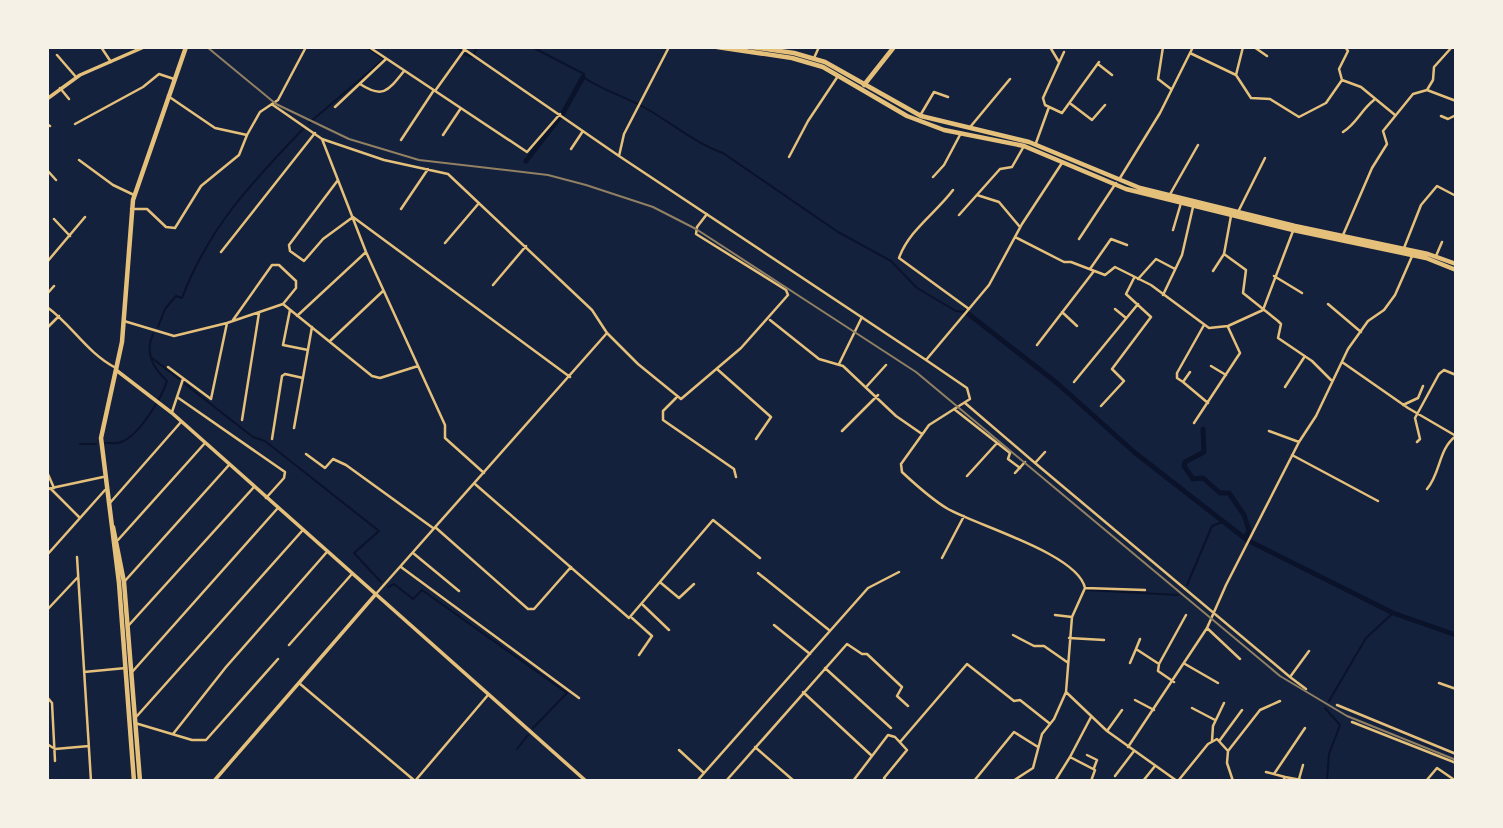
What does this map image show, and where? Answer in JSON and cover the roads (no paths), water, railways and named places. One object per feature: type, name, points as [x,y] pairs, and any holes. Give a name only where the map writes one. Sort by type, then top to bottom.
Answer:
[{"type":"main road","points":[[134,781],[132,671],[112,523],[103,477],[102,427],[124,321],[134,195],[186,47]]},
{"type":"main road","points":[[718,47],[792,58],[823,67],[862,87]]},
{"type":"main road","points":[[751,47],[814,58],[920,118],[961,133],[1034,147],[1062,163],[1193,207],[1436,256],[1456,264]]},
{"type":"main road","points":[[862,87],[894,47]]},
{"type":"main road","points":[[920,118],[1034,147],[1116,183],[1294,228]]},
{"type":"main road","points":[[1342,238],[1404,248],[1456,270]]},
{"type":"main road","points":[[112,523],[118,540],[124,582],[126,668],[140,781]]},
{"type":"street","points":[[101,47],[111,62]]},
{"type":"street","points":[[132,47],[135,52]]},
{"type":"street","points":[[47,99],[76,77],[145,47]]},
{"type":"street","points":[[273,105],[306,47]]},
{"type":"street","points":[[369,47],[527,152],[559,114]]},
{"type":"street","points":[[619,156],[619,145],[669,47]]},
{"type":"street","points":[[814,58],[819,47]]},
{"type":"street","points":[[1050,47],[1059,62]]},
{"type":"street","points":[[1163,47],[1158,79],[1171,89]]},
{"type":"street","points":[[1079,239],[1160,113],[1193,47]]},
{"type":"street","points":[[1236,75],[1243,47]]},
{"type":"street","points":[[1254,47],[1267,57]]},
{"type":"street","points":[[1342,80],[1339,69],[1348,51],[1345,47]]},
{"type":"street","points":[[1427,90],[1434,67],[1452,47]]},
{"type":"street","points":[[401,140],[463,48],[619,156],[967,388],[971,395],[965,403],[922,434],[901,464],[902,472],[927,494],[964,516],[1041,550],[1080,576],[1085,588],[1072,617],[1066,662],[1066,692],[1042,734],[1033,768],[1013,781]]},
{"type":"street","points":[[1064,52],[1043,98],[1049,107],[1063,114],[1098,62],[1112,75]]},
{"type":"street","points":[[1190,53],[1236,75],[1251,98],[1270,99],[1299,117],[1326,103],[1342,80]]},
{"type":"street","points":[[57,55],[76,77]]},
{"type":"street","points":[[335,107],[386,59]]},
{"type":"street","points":[[359,84],[376,93],[384,92],[404,71]]},
{"type":"street","points":[[75,124],[144,87],[159,74],[173,79]]},
{"type":"street","points":[[789,157],[808,121],[838,76]]},
{"type":"street","points":[[970,129],[1010,79]]},
{"type":"street","points":[[1342,80],[1361,87],[1395,115]]},
{"type":"street","points":[[60,88],[69,99]]},
{"type":"street","points":[[1342,238],[1372,168],[1387,144],[1383,131],[1395,115],[1413,94],[1427,90],[1456,101]]},
{"type":"street","points":[[920,118],[934,92],[948,97]]},
{"type":"street","points":[[168,96],[215,128],[247,135]]},
{"type":"street","points":[[1343,132],[1356,124],[1362,110],[1374,100]]},
{"type":"street","points":[[131,209],[147,209],[166,227],[175,228],[201,187],[239,155],[260,113],[268,104],[273,105],[322,139],[384,160],[448,174],[592,310],[607,333],[676,397],[686,397],[718,369],[769,319],[788,295],[786,290],[696,234],[707,215]]},
{"type":"street","points":[[1071,104],[1091,120],[1105,105]]},
{"type":"street","points":[[1034,147],[1049,107]]},
{"type":"street","points":[[443,135],[461,108]]},
{"type":"street","points":[[1441,116],[1448,119],[1456,115]]},
{"type":"street","points":[[571,149],[583,131]]},
{"type":"street","points":[[933,177],[944,165],[961,133]]},
{"type":"street","points":[[221,252],[315,134]]},
{"type":"street","points":[[322,139],[366,252],[445,425],[447,441],[484,473]]},
{"type":"street","points":[[1169,196],[1198,145]]},
{"type":"street","points":[[959,215],[1000,169],[1012,167],[1024,146]]},
{"type":"street","points":[[1238,212],[1265,158]]},
{"type":"street","points":[[79,160],[113,185],[134,195]]},
{"type":"street","points":[[926,360],[997,274],[1020,227],[1062,163]]},
{"type":"street","points":[[401,209],[428,169]]},
{"type":"street","points":[[47,170],[56,180]]},
{"type":"street","points":[[339,179],[289,245],[290,251],[304,261],[323,239],[353,217]]},
{"type":"street","points":[[1404,248],[1421,205],[1437,186],[1456,196]]},
{"type":"street","points":[[953,190],[932,215],[924,220],[899,258],[969,310]]},
{"type":"street","points":[[977,195],[999,202],[1020,227]]},
{"type":"street","points":[[445,243],[479,202]]},
{"type":"street","points":[[1172,230],[1181,203]]},
{"type":"street","points":[[1163,295],[1182,255],[1193,207]]},
{"type":"street","points":[[1213,271],[1224,254],[1231,216]]},
{"type":"street","points":[[47,262],[85,217]]},
{"type":"street","points":[[353,217],[570,377]]},
{"type":"street","points":[[54,219],[70,236]]},
{"type":"street","points":[[1015,237],[1064,262],[1105,275],[1115,267],[1137,278],[1204,325],[1215,329],[1263,310],[1294,228]]},
{"type":"street","points":[[1037,345],[1092,270],[1111,239],[1128,245]]},
{"type":"street","points":[[1436,256],[1442,242]]},
{"type":"street","points":[[493,285],[526,246]]},
{"type":"street","points":[[297,316],[366,252]]},
{"type":"street","points":[[1128,747],[1174,682],[1207,628],[1292,455],[1316,416],[1331,380],[1371,317],[1384,310],[1395,295],[1413,253]]},
{"type":"street","points":[[1224,254],[1244,267],[1247,273],[1242,290],[1281,324],[1278,338],[1305,356],[1331,380]]},
{"type":"street","points":[[1101,406],[1124,382],[1112,369],[1151,317],[1125,294],[1156,259],[1175,269]]},
{"type":"street","points":[[124,321],[174,336],[227,323],[283,304],[296,288],[296,281],[279,265],[272,265],[233,320]]},
{"type":"street","points":[[1274,276],[1302,293]]},
{"type":"street","points":[[47,293],[54,286]]},
{"type":"street","points":[[330,341],[383,290]]},
{"type":"street","points":[[283,304],[376,378],[418,366]]},
{"type":"street","points":[[1074,382],[1138,304]]},
{"type":"street","points":[[1328,304],[1361,332]]},
{"type":"street","points":[[47,307],[59,316],[95,355],[172,413],[326,553],[586,781]]},
{"type":"street","points":[[1115,309],[1126,318]]},
{"type":"street","points":[[290,310],[283,345],[308,350]]},
{"type":"street","points":[[242,420],[259,312]]},
{"type":"street","points":[[1062,312],[1077,326]]},
{"type":"street","points":[[47,328],[59,316]]},
{"type":"street","points":[[839,364],[862,317]]},
{"type":"street","points":[[769,319],[819,359],[839,364],[878,396],[896,416],[922,434]]},
{"type":"street","points":[[168,367],[211,399],[227,323]]},
{"type":"street","points":[[1204,325],[1177,373],[1177,378],[1208,403]]},
{"type":"street","points":[[1194,423],[1240,353],[1228,326]]},
{"type":"street","points":[[294,428],[312,327]]},
{"type":"street","points":[[214,781],[607,333]]},
{"type":"street","points":[[1285,387],[1305,356]]},
{"type":"street","points":[[1342,361],[1403,405],[1456,436],[1445,447],[1435,477],[1427,489]]},
{"type":"street","points":[[867,386],[886,365]]},
{"type":"street","points":[[1211,366],[1226,375]]},
{"type":"street","points":[[718,369],[771,417],[757,439]]},
{"type":"street","points":[[1417,442],[1420,439],[1415,422],[1417,412],[1441,370],[1455,373]]},
{"type":"street","points":[[1184,382],[1190,372]]},
{"type":"street","points":[[272,439],[282,376],[285,374],[303,378]]},
{"type":"street","points":[[172,413],[183,379]]},
{"type":"street","points":[[1403,405],[1418,398],[1423,386]]},
{"type":"street","points":[[842,431],[878,396]]},
{"type":"street","points":[[177,397],[285,471],[284,478],[266,499]]},
{"type":"street","points":[[676,397],[663,411],[663,419],[734,469],[736,477]]},
{"type":"street","points":[[965,403],[1306,689]]},
{"type":"street","points":[[954,410],[1010,453],[1008,459],[1020,468]]},
{"type":"street","points":[[108,504],[181,422]]},
{"type":"street","points":[[1269,431],[1299,442]]},
{"type":"street","points":[[118,540],[205,443]]},
{"type":"street","points":[[967,476],[998,443]]},
{"type":"street","points":[[1035,463],[1045,452]]},
{"type":"street","points":[[306,454],[325,468],[333,459],[346,465],[434,528],[530,610],[571,567]]},
{"type":"street","points":[[1292,455],[1378,501]]},
{"type":"street","points":[[1016,473],[1025,462]]},
{"type":"street","points":[[124,582],[229,465]]},
{"type":"street","points":[[47,472],[51,489],[80,518]]},
{"type":"street","points":[[51,489],[103,477]]},
{"type":"street","points":[[475,485],[652,636],[639,655]]},
{"type":"street","points":[[125,627],[254,487]]},
{"type":"street","points":[[47,554],[105,490]]},
{"type":"street","points":[[132,671],[277,509]]},
{"type":"street","points":[[942,558],[964,516]]},
{"type":"street","points":[[632,618],[713,520],[760,558]]},
{"type":"street","points":[[278,659],[206,740],[192,740],[133,720],[302,531]]},
{"type":"street","points":[[173,734],[226,667],[326,553]]},
{"type":"street","points":[[412,553],[458,591]]},
{"type":"street","points":[[77,557],[92,781]]},
{"type":"street","points":[[400,567],[579,698]]},
{"type":"street","points":[[697,781],[873,583],[886,581],[899,572]]},
{"type":"street","points":[[758,573],[830,630]]},
{"type":"street","points":[[289,645],[351,575]]},
{"type":"street","points":[[47,610],[78,577]]},
{"type":"street","points":[[661,583],[679,598],[694,584]]},
{"type":"street","points":[[1085,588],[1145,590]]},
{"type":"street","points":[[643,605],[669,630]]},
{"type":"street","points":[[1055,615],[1072,617]]},
{"type":"street","points":[[1174,682],[1158,671],[1159,664],[1186,615]]},
{"type":"street","points":[[774,625],[810,654]]},
{"type":"street","points":[[1207,628],[1240,659]]},
{"type":"street","points":[[1013,635],[1034,646],[1044,646],[1066,662]]},
{"type":"street","points":[[1069,638],[1104,640]]},
{"type":"street","points":[[1130,663],[1140,639]]},
{"type":"street","points":[[726,781],[825,667],[851,644],[862,654],[867,654],[902,687],[897,696],[908,706]]},
{"type":"street","points":[[1136,649],[1159,664]]},
{"type":"street","points":[[1290,677],[1309,652]]},
{"type":"street","points":[[901,743],[967,664],[1005,697],[1014,701],[1020,700],[1050,724]]},
{"type":"street","points":[[1185,664],[1218,683]]},
{"type":"street","points":[[825,667],[891,728]]},
{"type":"street","points":[[84,672],[126,668]]},
{"type":"street","points":[[299,682],[415,781],[488,695]]},
{"type":"street","points":[[1439,683],[1456,689]]},
{"type":"street","points":[[803,692],[872,755]]},
{"type":"street","points":[[1066,692],[1107,731],[1177,781],[1212,741],[1215,720],[1224,703]]},
{"type":"street","points":[[47,697],[51,703],[55,761]]},
{"type":"street","points":[[1135,700],[1154,710]]},
{"type":"street","points":[[1233,781],[1227,763],[1228,751],[1261,710],[1280,701]]},
{"type":"street","points":[[1337,705],[1456,754]]},
{"type":"street","points":[[1192,708],[1215,720]]},
{"type":"street","points":[[1107,731],[1122,710]]},
{"type":"street","points":[[1212,741],[1220,740],[1242,710]]},
{"type":"street","points":[[1055,781],[1091,717]]},
{"type":"street","points":[[1352,722],[1456,764]]},
{"type":"street","points":[[1274,774],[1305,728]]},
{"type":"street","points":[[974,781],[1014,733],[1038,747]]},
{"type":"street","points":[[853,781],[888,735],[907,750],[884,778],[886,781]]},
{"type":"street","points":[[1220,740],[1228,751]]},
{"type":"street","points":[[47,744],[55,749],[89,746]]},
{"type":"street","points":[[755,747],[794,781]]},
{"type":"street","points":[[679,750],[704,773]]},
{"type":"street","points":[[1115,776],[1134,751]]},
{"type":"street","points":[[1087,755],[1097,760],[1091,781]]},
{"type":"street","points":[[1070,757],[1095,769],[1102,769]]},
{"type":"street","points":[[1266,772],[1284,779],[1300,779],[1303,765]]},
{"type":"street","points":[[1143,781],[1155,766]]},
{"type":"street","points":[[1426,781],[1437,768],[1456,781]]},
{"type":"waterway","points":[[309,123],[384,59],[366,47]]},
{"type":"waterway","points":[[457,47],[461,51]]},
{"type":"waterway","points":[[474,54],[477,47]]},
{"type":"waterway","points":[[532,47],[723,153],[838,232],[891,261],[917,288],[956,311],[965,312]]},
{"type":"waterway","points":[[464,54],[472,57]]},
{"type":"waterway","points":[[526,161],[563,113],[583,77]]},
{"type":"waterway","points":[[158,327],[165,309],[176,296],[182,298],[205,249],[233,207],[303,129]]},
{"type":"waterway","points":[[966,312],[1057,383],[1134,452],[1247,540],[1393,613],[1456,635]]},
{"type":"waterway","points":[[105,443],[119,443],[135,432],[155,406],[164,388],[167,381],[154,366],[150,354],[153,334]]},
{"type":"waterway","points":[[152,358],[179,379]]},
{"type":"waterway","points":[[185,384],[253,437],[265,441],[379,531],[354,553],[381,582]]},
{"type":"waterway","points":[[1203,429],[1204,452],[1185,462],[1184,466],[1193,479],[1203,478],[1220,493],[1229,493],[1244,515],[1249,530],[1246,538]]},
{"type":"waterway","points":[[80,444],[96,444]]},
{"type":"waterway","points":[[1187,585],[1212,526],[1222,522]]},
{"type":"waterway","points":[[388,587],[394,584],[413,599],[422,590],[567,693],[533,728]]},
{"type":"waterway","points":[[1086,590],[1178,595]]},
{"type":"waterway","points":[[1329,701],[1366,638],[1393,613]]},
{"type":"waterway","points":[[1325,708],[1340,725],[1329,754],[1327,781]]},
{"type":"waterway","points":[[517,749],[528,735]]},
{"type":"railway","points":[[207,47],[276,104],[349,139],[419,160],[548,175],[653,207],[696,229],[916,372],[1280,676],[1347,716],[1456,760]]}]
